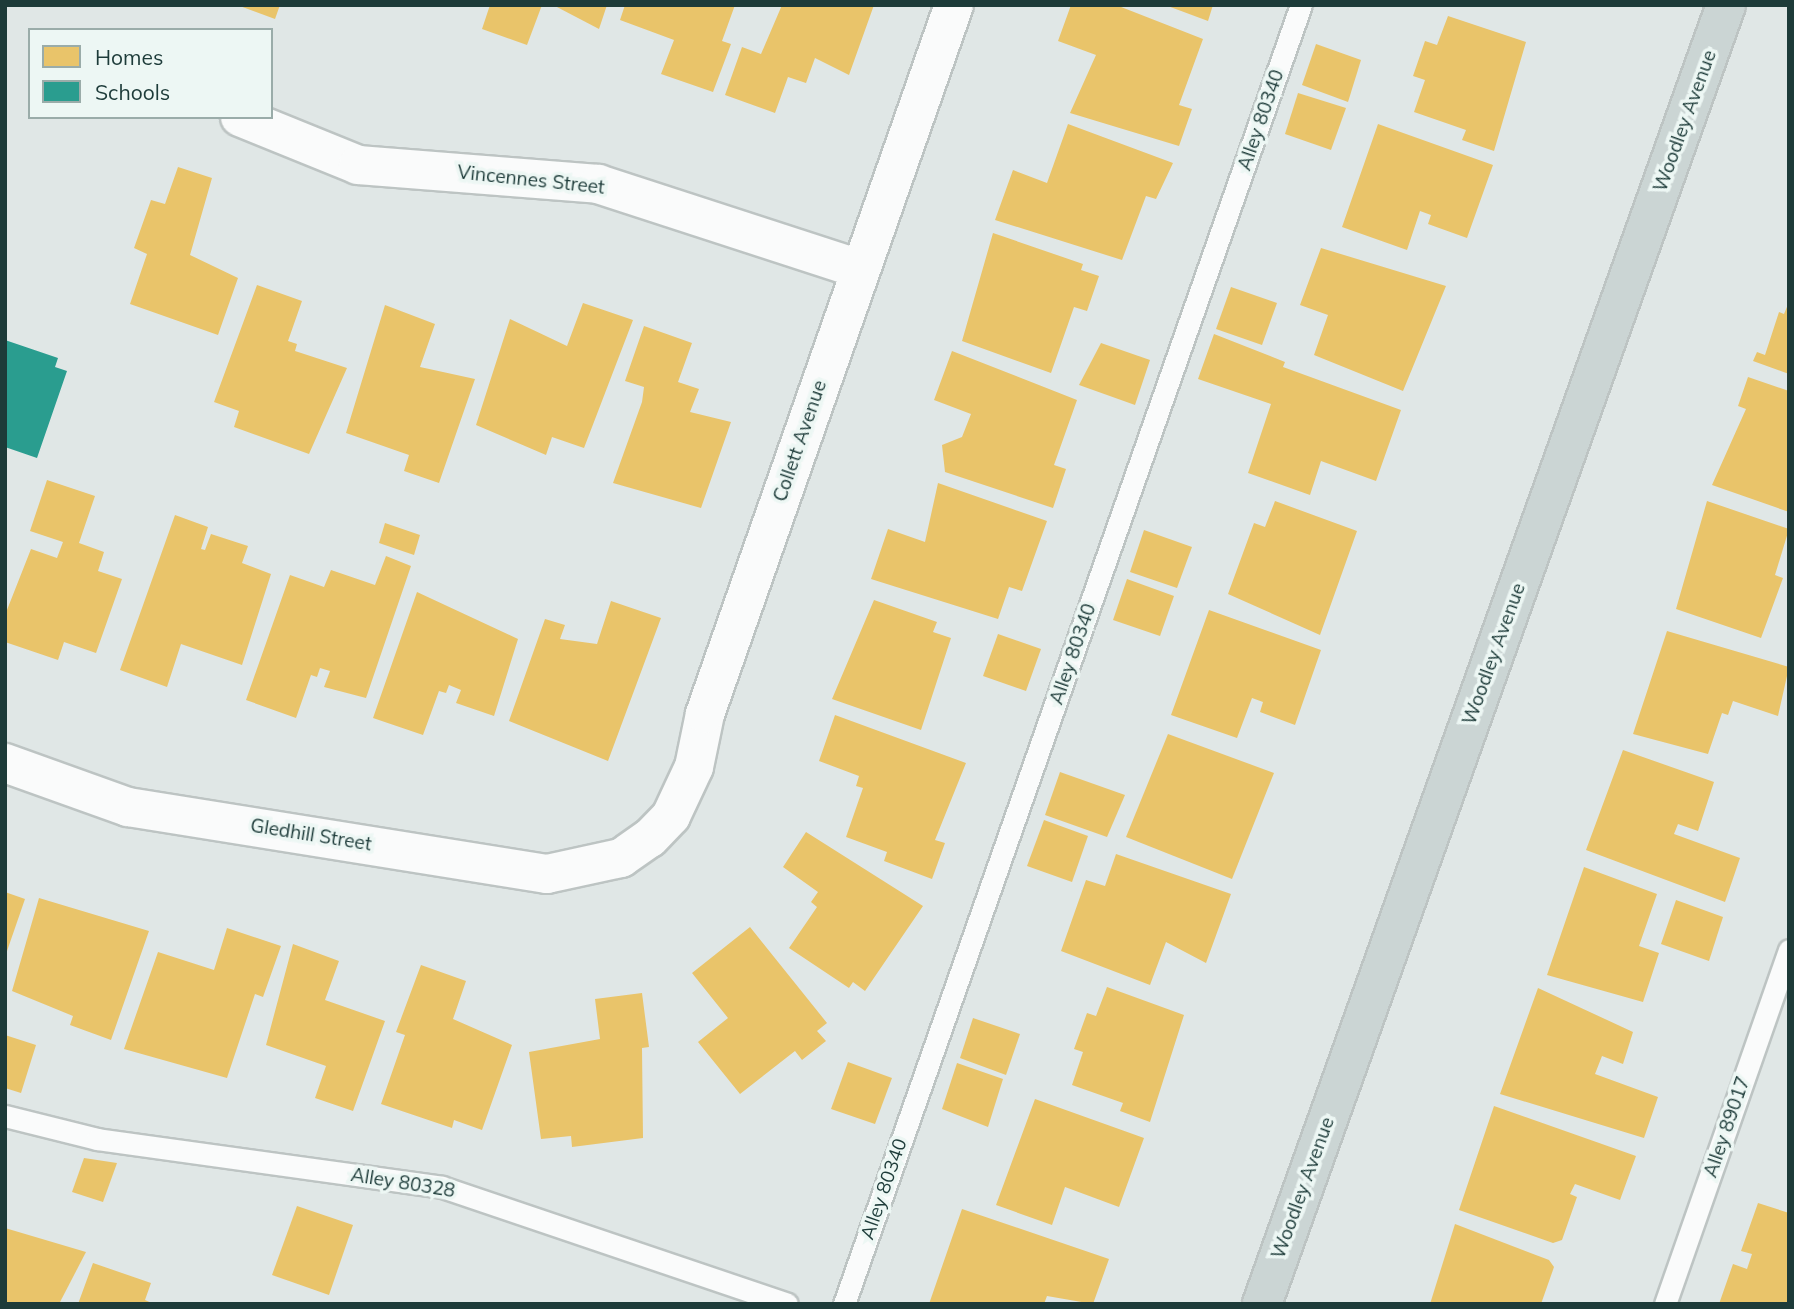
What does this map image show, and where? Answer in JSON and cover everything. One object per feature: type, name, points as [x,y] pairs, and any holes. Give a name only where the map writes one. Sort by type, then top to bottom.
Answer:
[{"type":"main road","name":"Woodley Avenue","points":[[1262,1304],[1726,5]]},
{"type":"street","name":"Collett Avenue","points":[[621,858],[671,816],[694,767],[705,713],[954,5]]},
{"type":"street","name":"Vincennes Street","points":[[245,119],[358,165],[598,184],[860,270]]},
{"type":"street","name":"Gledhill Street","points":[[5,763],[128,807],[503,869],[547,874],[621,858]]},
{"type":"lane","name":"Alley 80340","points":[[844,1304],[1301,5]]},
{"type":"lane","name":"Alley 89017","points":[[1665,1304],[1789,950]]},
{"type":"lane","name":"Alley 80328","points":[[5,1116],[96,1139],[442,1187],[787,1304]]},
{"type":"building: Homes","points":[[237,5],[280,5],[275,19]]},
{"type":"building: Homes","points":[[490,5],[542,5],[527,45],[482,29]]},
{"type":"building: Homes","points":[[555,5],[607,5],[599,29],[555,6]]},
{"type":"building: Homes","points":[[625,5],[735,5],[722,41],[731,44],[713,92],[661,74],[674,40],[620,20]]},
{"type":"building: Homes","points":[[782,5],[874,5],[849,75],[815,58],[806,83],[788,77],[775,113],[725,95],[742,47],[761,54]]},
{"type":"building: Homes","points":[[1071,5],[1116,5],[1203,39],[1179,105],[1192,109],[1179,146],[1070,113],[1096,55],[1058,41]]},
{"type":"building: Homes","points":[[1165,5],[1213,5],[1208,21]]},
{"type":"building: Homes","points":[[1448,16],[1526,42],[1494,151],[1462,140],[1466,130],[1414,112],[1425,80],[1413,76],[1425,41],[1437,45]]},
{"type":"building: Homes","points":[[1316,44],[1361,60],[1348,102],[1302,85]]},
{"type":"building: Homes","points":[[1298,93],[1346,108],[1331,150],[1285,134]]},
{"type":"building: Homes","points":[[1068,124],[1173,163],[1156,199],[1146,196],[1122,260],[995,220],[1013,170],[1047,183]]},
{"type":"building: Homes","points":[[1378,124],[1493,165],[1467,238],[1428,224],[1431,215],[1420,211],[1407,250],[1342,227]]},
{"type":"building: Homes","points":[[178,167],[212,178],[190,255],[238,278],[218,335],[130,304],[147,254],[134,248],[151,200],[165,204]]},
{"type":"building: Homes","points":[[993,233],[1083,264],[1081,270],[1099,276],[1087,311],[1074,307],[1051,373],[962,341]]},
{"type":"building: Homes","points":[[1321,248],[1446,286],[1403,391],[1314,355],[1328,315],[1300,305]]},
{"type":"building: Homes","points":[[257,285],[302,301],[288,341],[297,344],[295,351],[347,368],[309,454],[234,427],[239,411],[214,402]]},
{"type":"building: Homes","points":[[1231,287],[1277,303],[1262,345],[1216,329]]},
{"type":"building: Homes","points":[[1789,302],[1789,374],[1753,361],[1757,352],[1765,355],[1779,312],[1784,314]]},
{"type":"building: Homes","points":[[583,303],[633,320],[584,448],[552,437],[546,455],[476,425],[510,319],[567,346]]},
{"type":"building: Homes","points":[[385,305],[435,324],[420,367],[475,379],[439,483],[404,471],[409,455],[346,433]]},
{"type":"building: Homes","points":[[644,326],[692,343],[678,382],[699,389],[690,412],[731,422],[701,508],[613,483],[642,402],[644,387],[625,381]]},
{"type":"building: Homes","points":[[1214,334],[1285,362],[1283,367],[1401,410],[1376,481],[1321,461],[1310,495],[1248,473],[1271,404],[1198,379]]},
{"type":"building: Homes","points":[[1101,343],[1150,360],[1135,405],[1079,385]]},
{"type":"building: Homes","points":[[952,351],[1077,400],[1054,465],[1066,469],[1053,508],[945,472],[942,445],[962,437],[971,414],[934,400]]},
{"type":"building: Homes","points":[[1748,377],[1789,391],[1789,512],[1712,485],[1746,409],[1738,406]]},
{"type":"building: Homes","points":[[47,480],[95,496],[79,543],[104,552],[98,571],[122,579],[96,653],[64,642],[58,660],[5,642],[5,615],[31,549],[57,558],[63,542],[30,531]]},
{"type":"building: Homes","points":[[938,483],[1047,521],[1022,591],[1009,587],[998,619],[871,579],[888,529],[925,542]]},
{"type":"building: Homes","points":[[1275,501],[1357,531],[1320,635],[1228,594],[1254,523],[1265,527]]},
{"type":"building: Homes","points":[[1707,501],[1789,529],[1775,575],[1783,578],[1761,638],[1676,609]]},
{"type":"building: Homes","points":[[175,515],[208,527],[201,549],[205,550],[211,534],[248,546],[242,563],[271,574],[242,665],[181,644],[167,687],[120,670]]},
{"type":"building: Homes","points":[[385,523],[420,535],[414,555],[379,543]]},
{"type":"building: Homes","points":[[1144,530],[1192,547],[1177,588],[1130,572]]},
{"type":"building: Homes","points":[[386,556],[411,566],[366,698],[324,687],[330,671],[320,668],[317,677],[311,675],[296,718],[246,700],[290,575],[324,587],[331,570],[375,585]]},
{"type":"building: Homes","points":[[1127,579],[1174,596],[1160,636],[1113,620]]},
{"type":"building: Homes","points":[[417,592],[518,639],[494,716],[456,703],[461,690],[449,685],[446,693],[439,691],[423,735],[373,718]]},
{"type":"building: Homes","points":[[874,600],[937,622],[933,632],[951,638],[921,730],[832,699]]},
{"type":"building: Homes","points":[[611,601],[661,618],[608,761],[509,721],[545,619],[565,625],[560,639],[597,644]]},
{"type":"building: Homes","points":[[1209,610],[1321,650],[1295,725],[1260,712],[1263,702],[1252,698],[1237,738],[1171,715]]},
{"type":"building: Homes","points":[[1667,631],[1789,667],[1778,716],[1733,701],[1728,715],[1722,713],[1708,754],[1633,734]]},
{"type":"building: Homes","points":[[998,634],[1041,649],[1026,691],[983,676]]},
{"type":"building: Homes","points":[[835,715],[966,763],[935,840],[945,843],[932,879],[884,861],[887,852],[846,837],[863,788],[856,786],[859,776],[819,761]]},
{"type":"building: Homes","points":[[1168,734],[1274,773],[1232,879],[1126,837]]},
{"type":"building: Homes","points":[[1623,750],[1714,782],[1698,831],[1678,824],[1674,834],[1740,858],[1725,902],[1586,850]]},
{"type":"building: Homes","points":[[1060,772],[1125,795],[1107,837],[1045,815]]},
{"type":"building: Homes","points":[[1044,820],[1088,836],[1072,882],[1027,866]]},
{"type":"building: Homes","points":[[806,832],[923,906],[865,991],[853,982],[849,988],[789,948],[817,907],[811,902],[818,892],[783,867]]},
{"type":"building: Homes","points":[[1116,854],[1231,894],[1206,963],[1166,942],[1150,985],[1061,951],[1086,880],[1105,886]]},
{"type":"building: Homes","points":[[1584,867],[1657,894],[1639,946],[1659,953],[1643,1002],[1547,975]]},
{"type":"building: Homes","points":[[5,892],[25,899],[6,954],[5,954]]},
{"type":"building: Homes","points":[[39,898],[149,931],[111,1040],[70,1025],[73,1016],[12,991]]},
{"type":"building: Homes","points":[[1676,900],[1723,917],[1709,961],[1661,944]]},
{"type":"building: Homes","points":[[750,927],[827,1023],[817,1031],[826,1041],[802,1060],[795,1051],[740,1094],[698,1042],[728,1018],[692,973]]},
{"type":"building: Homes","points":[[227,928],[281,946],[263,997],[255,994],[227,1078],[124,1049],[158,952],[214,970]]},
{"type":"building: Homes","points":[[293,944],[339,961],[325,1000],[385,1021],[353,1111],[315,1098],[326,1066],[266,1045]]},
{"type":"building: Homes","points":[[421,965],[466,981],[453,1019],[512,1045],[482,1130],[454,1120],[452,1128],[381,1104],[405,1035],[396,1032]]},
{"type":"building: Homes","points":[[1107,987],[1184,1015],[1150,1122],[1120,1111],[1123,1103],[1072,1085],[1083,1052],[1074,1049],[1087,1013],[1096,1016]]},
{"type":"building: Homes","points":[[1538,988],[1633,1032],[1623,1064],[1602,1056],[1595,1074],[1658,1097],[1644,1138],[1500,1094]]},
{"type":"building: Homes","points":[[642,993],[649,1047],[642,1048],[643,1138],[572,1147],[571,1136],[541,1139],[529,1052],[600,1039],[595,999]]},
{"type":"building: Homes","points":[[973,1018],[1020,1034],[1006,1075],[960,1058]]},
{"type":"building: Homes","points":[[5,1035],[36,1045],[21,1093],[5,1088]]},
{"type":"building: Homes","points":[[848,1062],[892,1078],[875,1124],[831,1109]]},
{"type":"building: Homes","points":[[957,1063],[1003,1079],[988,1127],[942,1109]]},
{"type":"building: Homes","points":[[1035,1099],[1144,1138],[1119,1207],[1065,1187],[1052,1225],[996,1205]]},
{"type":"building: Homes","points":[[1494,1106],[1636,1156],[1620,1200],[1575,1184],[1570,1194],[1577,1197],[1562,1240],[1553,1243],[1459,1210]]},
{"type":"building: Homes","points":[[84,1158],[117,1163],[103,1202],[72,1192]]},
{"type":"building: Homes","points":[[1758,1203],[1789,1213],[1789,1304],[1719,1304],[1733,1264],[1747,1269],[1752,1254],[1741,1251]]},
{"type":"building: Homes","points":[[297,1206],[353,1225],[329,1295],[272,1275]]},
{"type":"building: Homes","points":[[962,1209],[1109,1259],[1093,1304],[1047,1296],[1044,1304],[929,1304]]},
{"type":"building: Homes","points":[[1455,1224],[1549,1260],[1554,1267],[1541,1304],[1430,1304]]},
{"type":"building: Homes","points":[[5,1228],[86,1252],[59,1304],[5,1304]]},
{"type":"building: Homes","points":[[93,1263],[151,1283],[145,1300],[154,1304],[78,1304]]},
{"type":"building: Schools","points":[[5,340],[58,358],[55,367],[67,371],[37,458],[5,447]]}]
